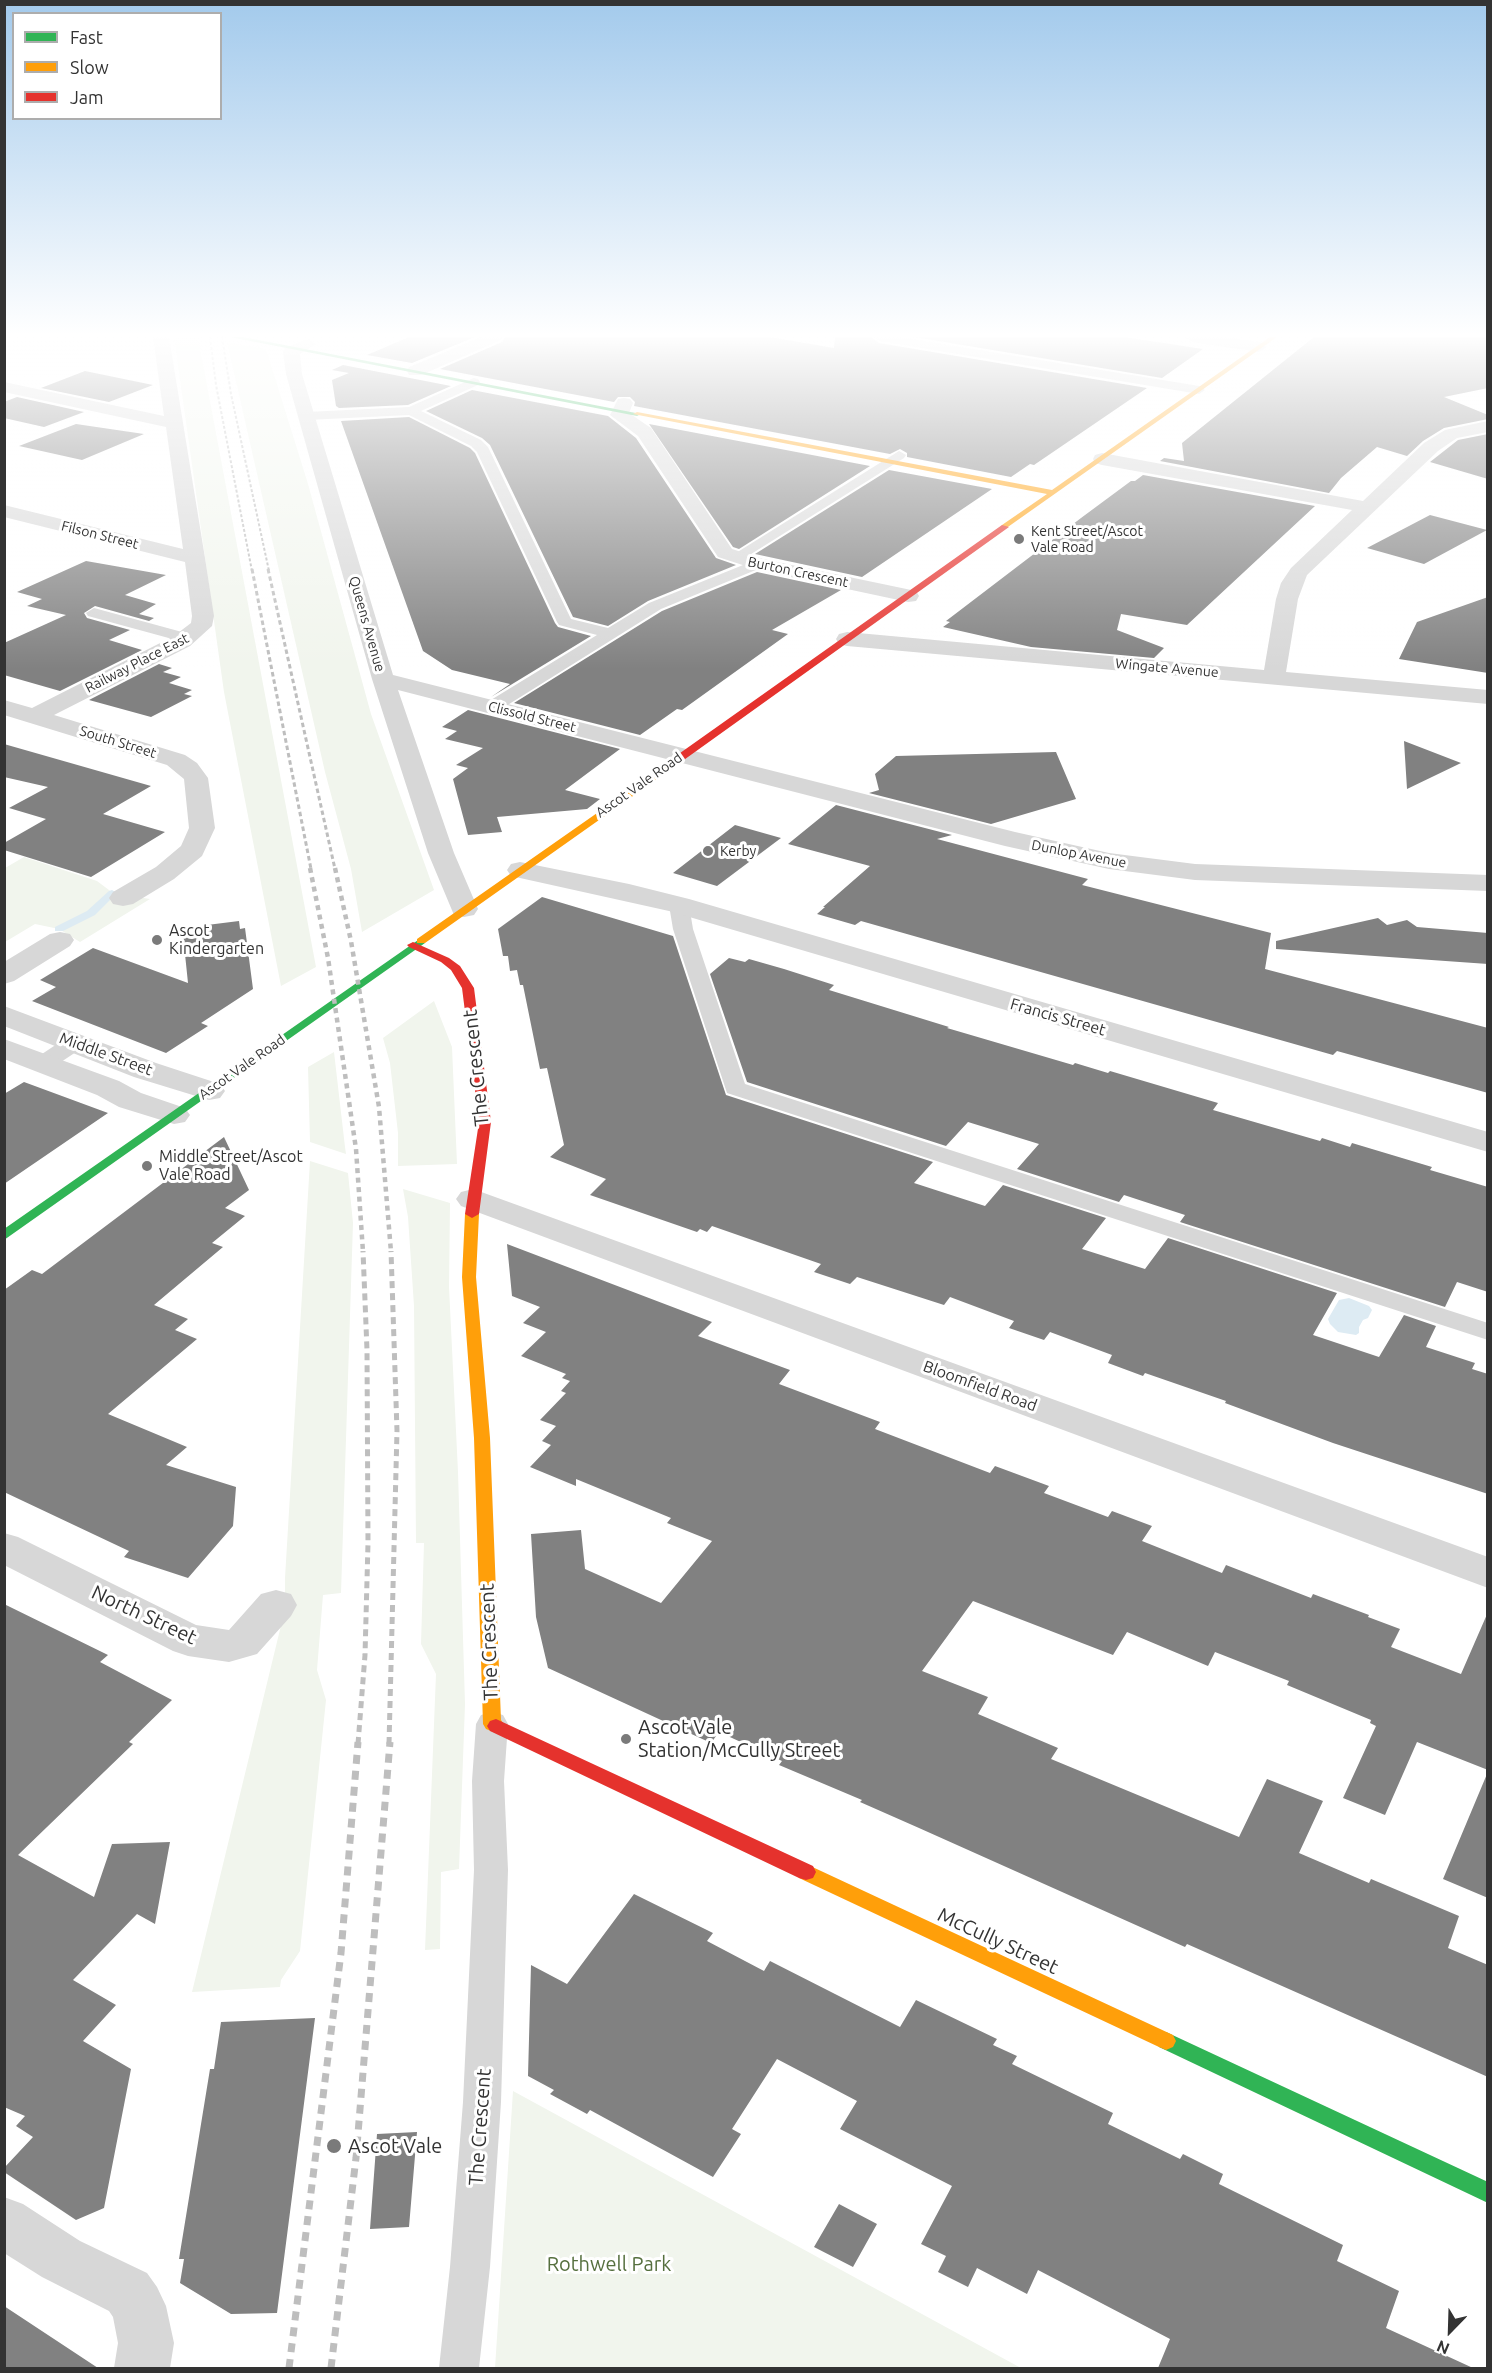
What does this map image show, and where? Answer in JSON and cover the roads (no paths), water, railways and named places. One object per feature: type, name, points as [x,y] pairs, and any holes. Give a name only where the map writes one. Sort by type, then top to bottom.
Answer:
[{"type":"street","name":"Railway Place East","points":[[34,716],[195,633],[201,626],[203,616],[177,448]]},
{"type":"street","name":"Queens Avenue","points":[[316,448],[383,680],[441,853],[464,909]]},
{"type":"street","name":"Burton Crescent","points":[[655,448],[720,548],[735,558],[908,596]]},
{"type":"street","points":[[840,448],[1059,489]]},
{"type":"street","name":"Ascot Vale Road","points":[[4,1236],[1118,448]]},
{"type":"street","points":[[1274,678],[1292,583],[1310,560],[1431,448]]},
{"type":"street","points":[[1102,459],[1366,507]]},
{"type":"street","name":"Filson Street","points":[[4,511],[195,558]]},
{"type":"street","name":"Wingate Avenue","points":[[847,639],[1488,697]]},
{"type":"street","name":"Clissold Street","points":[[383,680],[682,755]]},
{"type":"street","name":"South Street","points":[[4,707],[176,760],[188,768],[196,778],[202,828],[194,850],[165,873],[123,898]]},
{"type":"street","name":"Dunlop Avenue","points":[[682,755],[1035,845],[1140,866],[1261,876],[1488,883]]},
{"type":"street","name":"Francis Street","points":[[529,863],[680,905],[1488,1142]]},
{"type":"street","points":[[8,971],[60,940]]},
{"type":"street","name":"The Crescent","points":[[413,945],[451,964],[468,988],[485,1122],[473,1199],[469,1277],[482,1438],[492,1724]]},
{"type":"street","name":"Middle Street","points":[[4,1015],[145,1070],[209,1091]]},
{"type":"street","name":"Middle Street","points":[[4,1048],[130,1100],[174,1115]]},
{"type":"street","name":"Bloomfield Road","points":[[473,1199],[1488,1573]]},
{"type":"street","name":"North Street","points":[[4,1548],[188,1640],[229,1646],[242,1642],[276,1605]]},
{"type":"street","name":"McCully Street","points":[[492,1724],[1488,2193]]},
{"type":"street","points":[[4,2222],[61,2259],[128,2292],[138,2306],[146,2343],[142,2368]]},
{"type":"lane","points":[[481,448],[565,622],[609,633]]},
{"type":"lane","points":[[735,558],[894,458]]},
{"type":"lane","points":[[492,707],[656,606],[758,564]]},
{"type":"lane","points":[[94,613],[176,635]]},
{"type":"lane","points":[[680,905],[683,929],[735,1088],[1488,1332]]},
{"type":"lane","points":[[44,1063],[74,1043]]},
{"type":"lane","name":"The Crescent","points":[[459,2368],[470,2267],[482,2102],[490,1870],[488,1781],[492,1724]]},
{"type":"waterway","points":[[59,929],[91,913],[112,893]]},
{"type":"railway","points":[[228,448],[252,571]]},
{"type":"railway","points":[[243,448],[269,571]]},
{"type":"railway","points":[[252,569],[311,869]]},
{"type":"railway","points":[[268,569],[335,869]]},
{"type":"railway","points":[[310,868],[328,958],[356,1149],[363,1252]]},
{"type":"railway","points":[[335,868],[351,941],[379,1107],[391,1252]]},
{"type":"railway","points":[[358,1744],[365,1655],[368,1543],[367,1350],[363,1251]]},
{"type":"railway","points":[[389,1744],[397,1431],[391,1251]]},
{"type":"railway","points":[[289,2368],[341,1953],[358,1742]]},
{"type":"railway","points":[[331,2368],[356,2158],[390,1742]]},
{"type":"place","name":"Kent Street/Ascot Vale Road","points":[[1019,539]]},
{"type":"place","name":"Kerby","points":[[708,851]]},
{"type":"place","name":"Ascot Kindergarten","points":[[157,940]]},
{"type":"place","name":"Middle Street/Ascot Vale Road","points":[[147,1166]]},
{"type":"place","name":"Ascot Vale Station/McCully Street","points":[[626,1739]]},
{"type":"place","name":"Ascot Vale","points":[[334,2146]]},
{"type":"park label","name":"Rothwell Park","points":[[609,2264]]}]
